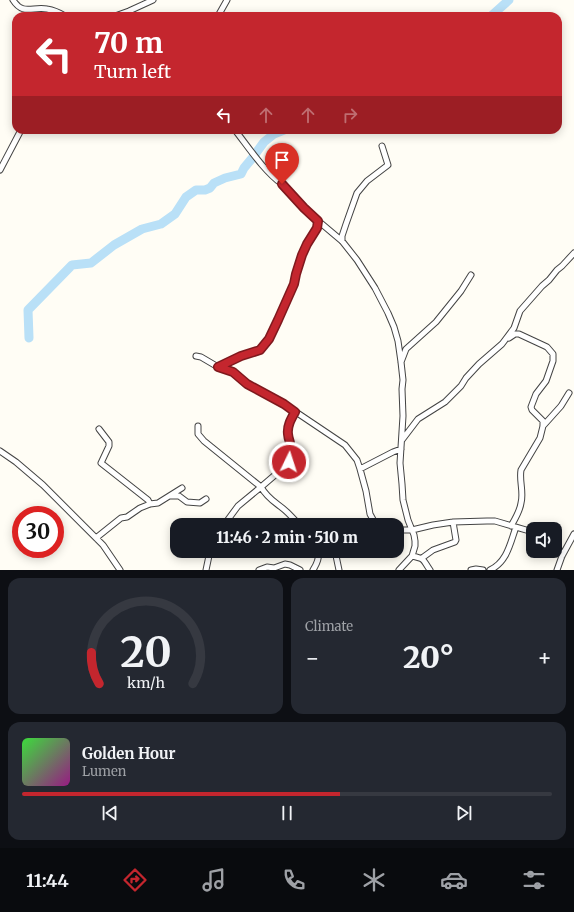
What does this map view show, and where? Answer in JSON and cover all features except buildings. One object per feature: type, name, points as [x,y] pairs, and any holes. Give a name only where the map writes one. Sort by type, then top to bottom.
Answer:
[{"type":"street","points":[[12,0],[18,7],[24,9],[47,9],[55,12]]},
{"type":"street","points":[[125,12],[153,0]]},
{"type":"street","points":[[220,12],[227,0]]},
{"type":"street","points":[[0,170],[19,134]]},
{"type":"street","points":[[238,134],[269,172],[318,221],[342,241],[367,274],[382,301],[394,328],[398,341],[403,380],[401,450],[403,500],[415,541],[412,556],[399,570]]},
{"type":"street","points":[[342,241],[342,236],[357,194],[367,181],[388,165],[382,146]]},
{"type":"street","points":[[218,367],[241,356],[260,350],[269,339],[294,284],[302,255],[317,228],[318,221]]},
{"type":"street","points":[[502,344],[514,328],[520,311],[574,253]]},
{"type":"street","points":[[401,362],[406,349],[436,322],[470,275]]},
{"type":"street","points":[[402,441],[418,419],[445,402],[461,386],[479,364],[512,335],[519,334],[547,347],[552,354],[553,361],[546,381],[536,394],[531,407],[543,421],[540,438],[521,470],[520,476],[522,498],[506,554],[497,566],[490,570]]},
{"type":"street","points":[[196,356],[201,357],[218,367],[233,372],[247,384],[284,404],[345,445],[356,460],[360,469],[372,518]]},
{"type":"street","points":[[543,426],[561,406],[569,393]]},
{"type":"street","points":[[229,518],[238,506],[289,462],[291,458],[288,451],[291,444],[288,435],[289,424],[295,412]]},
{"type":"street","points":[[198,426],[198,434],[204,441],[261,486],[271,500],[288,512],[293,518]]},
{"type":"street","points":[[99,430],[109,442],[110,446],[101,463],[148,500],[150,504]]},
{"type":"street","points":[[360,469],[393,452],[401,450]]},
{"type":"street","points":[[0,451],[16,462],[43,485],[96,538],[120,570]]},
{"type":"street","points":[[96,538],[121,518],[127,517],[140,508],[158,503],[182,488]]},
{"type":"street","points":[[170,496],[179,496],[187,502],[200,503],[206,499]]},
{"type":"street","points":[[404,530],[412,530],[453,522],[487,520],[526,530]]},
{"type":"street","points":[[422,558],[433,550],[455,542],[453,522]]},
{"type":"street","points":[[562,556],[574,534]]},
{"type":"street","points":[[412,556],[422,558],[430,570]]},
{"type":"street","points":[[206,570],[209,558]]},
{"type":"street","points":[[313,570],[318,558]]},
{"type":"street","points":[[336,558],[339,570]]},
{"type":"street","points":[[557,570],[561,558]]},
{"type":"street","points":[[259,570],[267,567],[274,568],[285,564],[300,570]]},
{"type":"street","points":[[474,570],[483,570]]},
{"type":"waterway","points":[[496,12],[509,0]]},
{"type":"waterway","points":[[256,153],[264,142],[274,134]]},
{"type":"waterway","points":[[29,338],[28,310],[72,265],[91,263],[114,245],[142,229],[161,224],[175,214],[186,197],[196,190],[205,190],[210,188],[214,183],[225,178],[241,174],[254,156]]},
{"type":"route","points":[[282,184],[318,221],[317,228],[302,255],[294,284],[269,339],[260,350],[241,356],[218,367],[233,372],[247,384],[284,404],[295,412],[289,424],[288,435],[291,444],[288,451],[291,458],[289,462]]}]
